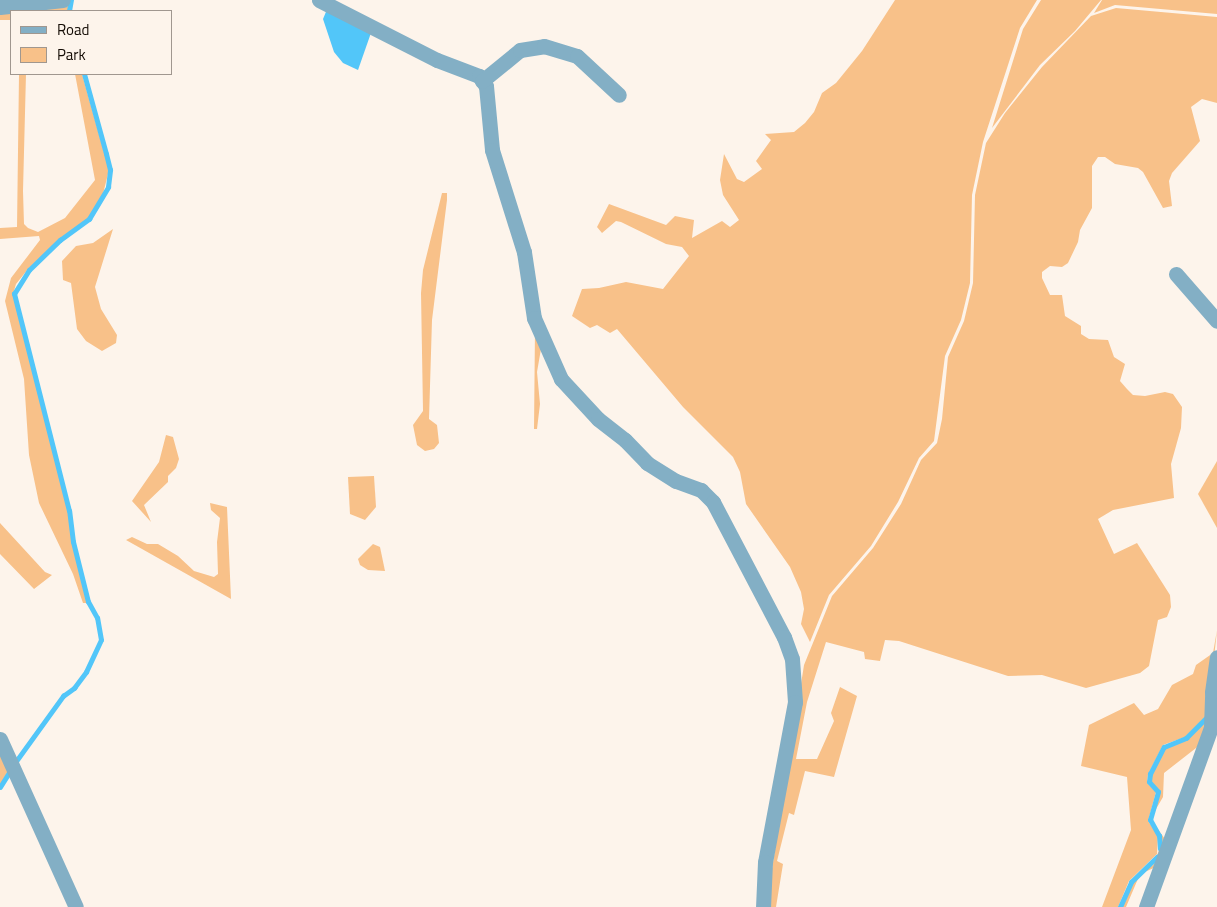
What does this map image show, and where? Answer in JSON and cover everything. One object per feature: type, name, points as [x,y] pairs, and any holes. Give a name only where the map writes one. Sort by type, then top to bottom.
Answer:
[{"type":"street","points":[[0,7],[63,0]]},
{"type":"street","points":[[320,0],[437,60],[479,76],[486,86],[492,150],[524,252],[534,318],[561,379],[598,419],[625,440],[647,463],[676,481],[702,490],[713,502],[776,622],[792,659],[795,702],[765,862],[762,907]]},
{"type":"street","points":[[482,81],[520,50],[544,46],[577,56],[619,95]]},
{"type":"street","points":[[1176,274],[1217,320]]},
{"type":"street","points":[[1146,907],[1212,726],[1212,692],[1217,657]]},
{"type":"street","points":[[0,739],[76,907]]},
{"type":"green space","points":[[895,0],[1037,0],[1020,28],[983,142],[972,195],[970,283],[961,320],[945,356],[934,441],[919,458],[898,502],[871,546],[829,595],[810,642],[801,624],[804,609],[801,592],[790,567],[746,504],[740,472],[733,457],[683,407],[617,329],[610,333],[597,325],[590,328],[572,316],[582,289],[599,288],[626,282],[663,289],[689,256],[682,247],[666,244],[621,222],[616,221],[602,233],[597,227],[609,204],[666,225],[675,216],[694,220],[692,238],[722,221],[730,227],[739,220],[723,195],[720,180],[724,154],[737,179],[744,182],[762,169],[756,161],[771,140],[765,134],[794,132],[805,123],[814,112],[822,93],[836,83],[862,51]]},
{"type":"green space","points":[[1041,0],[1101,0],[1075,31],[1040,65],[992,128],[1023,29]]},
{"type":"green space","points":[[1102,0],[1217,0],[1217,14],[1115,5],[1094,13]]},
{"type":"green space","points":[[71,2],[68,10],[18,10],[55,8]]},
{"type":"green space","points":[[1116,8],[1217,17],[1217,103],[1202,99],[1191,107],[1200,141],[1172,173],[1169,181],[1172,206],[1163,208],[1143,172],[1138,168],[1115,164],[1105,157],[1098,157],[1092,166],[1092,208],[1080,230],[1078,242],[1068,263],[1062,267],[1050,266],[1042,272],[1042,278],[1050,295],[1062,295],[1065,316],[1081,326],[1081,334],[1089,339],[1108,340],[1114,357],[1125,364],[1120,381],[1133,395],[1145,396],[1165,392],[1173,394],[1182,407],[1181,428],[1171,464],[1174,498],[1113,510],[1098,519],[1114,554],[1137,543],[1170,595],[1171,607],[1167,617],[1158,620],[1149,666],[1140,673],[1086,688],[1042,675],[1008,676],[899,641],[885,640],[880,661],[865,659],[864,652],[826,642],[807,702],[796,759],[817,759],[834,721],[831,713],[840,687],[857,696],[834,777],[805,771],[794,815],[789,813],[777,861],[783,864],[776,907],[766,907],[804,665],[832,596],[873,548],[901,504],[921,460],[937,443],[942,419],[948,357],[964,321],[973,283],[975,195],[986,143],[1005,113],[1042,67],[1091,16]]},
{"type":"green space","points":[[10,10],[10,20],[0,20],[0,11]]},
{"type":"green space","points":[[19,75],[26,75],[24,224],[38,232],[65,218],[95,180],[75,75],[82,75],[109,170],[101,202],[89,219],[60,239],[28,269],[16,284],[13,294],[68,511],[72,542],[88,603],[83,603],[73,574],[39,503],[29,455],[24,379],[5,301],[11,278],[40,240],[39,236],[0,239],[0,228],[17,227]]},
{"type":"green space","points":[[442,193],[447,193],[447,200],[432,320],[429,419],[437,425],[439,443],[434,449],[425,451],[417,445],[413,425],[423,411],[421,293],[423,270]]},
{"type":"green space","points":[[113,229],[95,287],[101,309],[117,335],[116,343],[102,351],[86,341],[77,329],[71,283],[63,280],[62,261],[76,246],[93,243]]},
{"type":"green space","points":[[535,328],[541,349],[537,372],[540,404],[537,429],[534,429]]},
{"type":"green space","points":[[166,435],[173,437],[179,459],[176,468],[168,476],[168,482],[144,505],[151,522],[132,501],[159,462]]},
{"type":"green space","points":[[1217,461],[1217,528],[1198,494]]},
{"type":"green space","points":[[374,476],[376,507],[365,520],[350,514],[348,477]]},
{"type":"green space","points":[[210,503],[227,507],[231,599],[126,540],[132,537],[147,544],[158,544],[178,556],[194,571],[214,577],[218,574],[217,542],[220,518],[211,510]]},
{"type":"green space","points":[[0,523],[45,572],[52,575],[34,589],[0,554]]},
{"type":"green space","points":[[373,544],[380,547],[385,571],[368,570],[360,565],[358,559]]},
{"type":"green space","points":[[1217,630],[1208,714],[1185,737],[1163,745],[1148,774],[1147,783],[1156,792],[1148,821],[1158,836],[1157,854],[1129,881],[1118,907],[1102,907],[1131,830],[1127,777],[1081,766],[1089,725],[1134,703],[1144,715],[1158,709],[1172,685],[1193,674],[1196,665],[1213,653]]},
{"type":"green space","points":[[1207,719],[1205,741],[1164,773],[1163,797],[1152,816],[1159,792],[1151,781],[1151,775],[1165,748],[1187,740]]},
{"type":"green space","points":[[0,745],[10,768],[0,785]]},
{"type":"green space","points":[[1151,820],[1165,839],[1156,867],[1140,874],[1153,865],[1162,843]]},
{"type":"green space","points":[[1140,874],[1126,907],[1122,907],[1132,882]]},
{"type":"water","points":[[328,7],[372,30],[358,70],[343,63],[334,52],[323,19]]},
{"type":"waterway","points":[[69,10],[71,0]]},
{"type":"waterway","points":[[14,764],[63,696],[74,688],[86,672],[101,640],[97,618],[88,602],[73,542],[69,511],[14,294],[29,270],[60,240],[89,219],[108,187],[110,170],[84,75]]},
{"type":"waterway","points":[[1160,849],[1159,836],[1150,820],[1158,792],[1149,782],[1150,774],[1164,747],[1186,738],[1206,718]]},
{"type":"waterway","points":[[0,787],[10,771]]},
{"type":"waterway","points":[[1120,907],[1131,882],[1157,857]]}]
